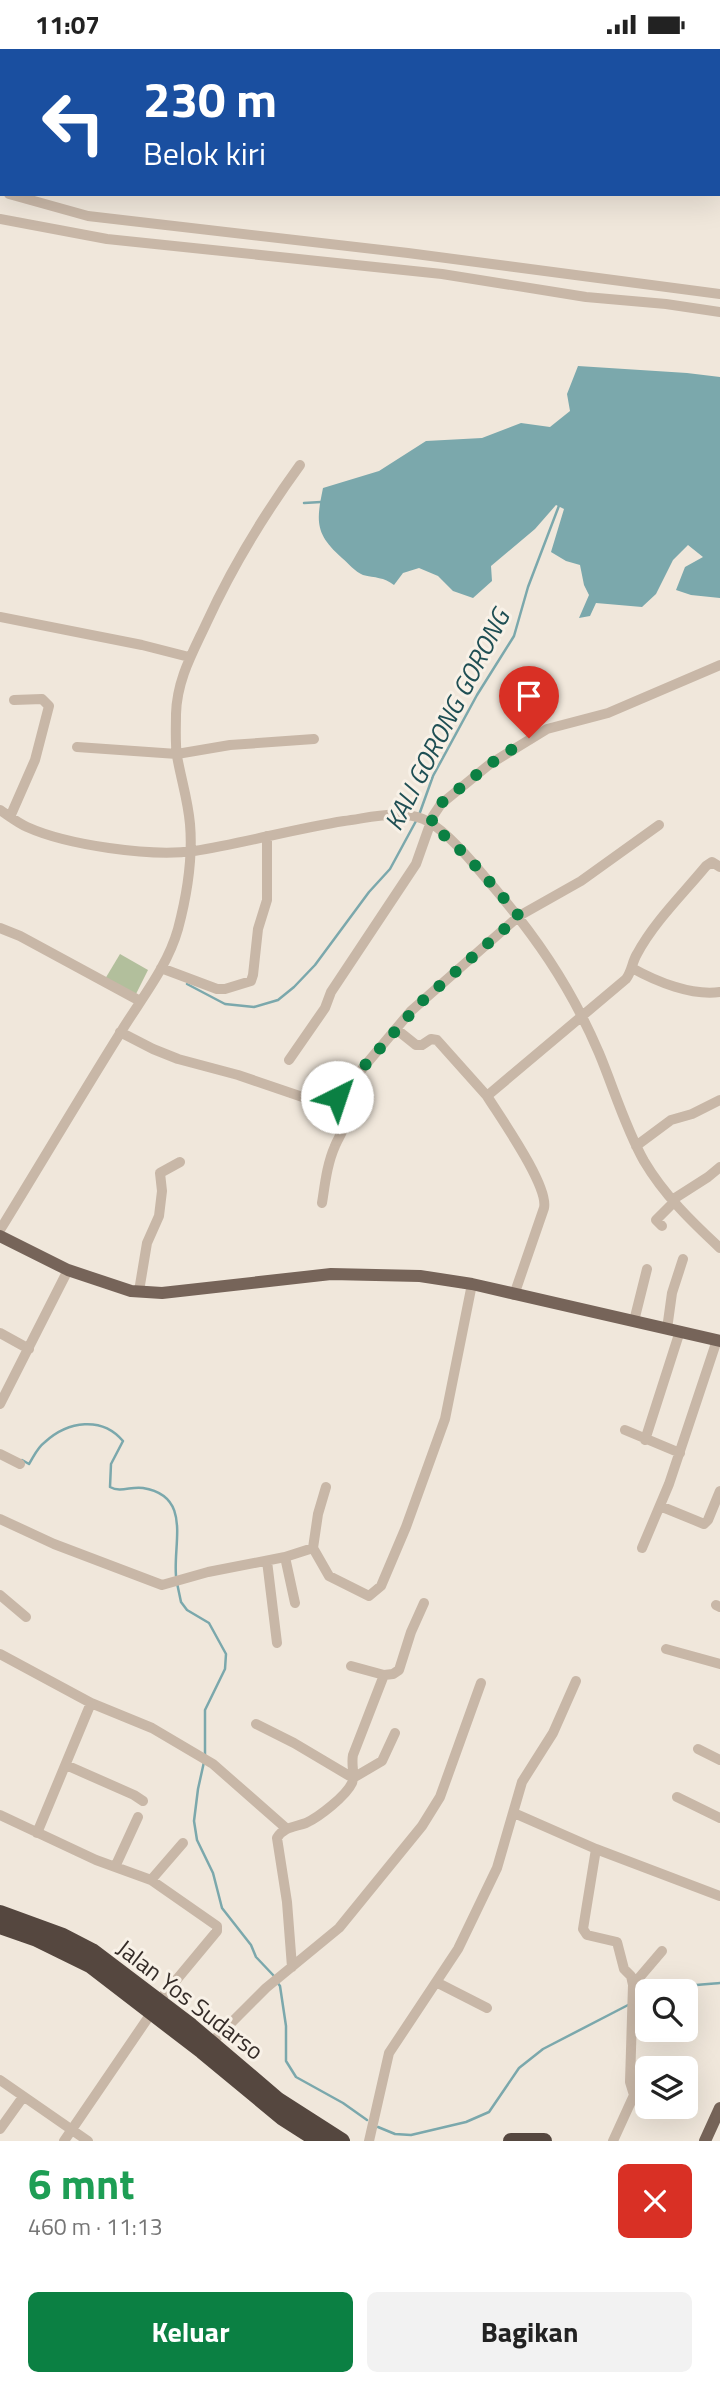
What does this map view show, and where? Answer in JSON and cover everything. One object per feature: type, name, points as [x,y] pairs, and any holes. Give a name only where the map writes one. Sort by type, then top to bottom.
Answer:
[{"type":"highway","name":"Jalan Yos Sudarso","points":[[0,1913],[39,1933],[211,2043],[278,2100],[339,2140]]},
{"type":"highway","name":"Jalan Yos Sudarso","points":[[0,1926],[39,1933]]},
{"type":"highway","name":"Jalan Yos Sudarso","points":[[155,2007],[283,2118],[319,2141]]},
{"type":"highway","points":[[511,2141],[544,2141]]},
{"type":"main road","points":[[0,1236],[68,1270],[105,1284],[139,1291],[162,1293],[331,1274],[420,1276],[472,1284],[719,1340]]},
{"type":"main road","points":[[705,2141],[720,2108]]},
{"type":"street","points":[[16,196],[88,216],[421,254],[720,294]]},
{"type":"street","points":[[0,219],[107,239],[442,274],[586,297],[720,312]]},
{"type":"street","points":[[0,1230],[160,971],[177,932],[192,851],[185,786],[177,754],[176,711],[185,666],[237,561],[300,465]]},
{"type":"street","points":[[0,617],[142,645],[185,666]]},
{"type":"street","points":[[289,1060],[416,864],[428,822],[440,804],[490,764],[529,738],[561,724],[608,713],[720,665]]},
{"type":"street","points":[[10,817],[35,759],[48,706],[42,699],[14,700]]},
{"type":"street","points":[[77,747],[177,754],[230,745],[314,739]]},
{"type":"street","points":[[0,810],[42,832],[79,842],[154,852],[192,851],[387,815],[407,815],[428,822],[445,834],[469,858],[519,916],[546,953],[582,1016],[636,1146],[654,1177],[673,1201],[720,1248]]},
{"type":"street","points":[[330,1107],[420,1003],[519,916],[581,881],[659,825]]},
{"type":"street","points":[[160,971],[217,989],[250,981],[259,926],[267,900],[267,837]]},
{"type":"street","points":[[487,1096],[626,979],[641,948],[706,866],[712,862],[720,867]]},
{"type":"street","points":[[0,928],[20,936],[140,1002]]},
{"type":"street","points":[[632,968],[672,985],[701,992],[720,992]]},
{"type":"street","points":[[396,1029],[416,1045],[422,1045],[431,1039],[437,1040],[487,1096],[523,1155],[545,1198],[514,1295]]},
{"type":"street","points":[[120,1032],[178,1059],[238,1075],[345,1114],[347,1118],[327,1171],[322,1203]]},
{"type":"street","points":[[636,1146],[671,1120],[692,1114],[720,1100]]},
{"type":"street","points":[[139,1291],[147,1243],[159,1216],[162,1191],[160,1174],[180,1162]]},
{"type":"street","points":[[662,1226],[656,1220],[673,1201],[720,1167]]},
{"type":"street","points":[[645,1440],[673,1330],[672,1293],[683,1259]]},
{"type":"street","points":[[634,1321],[647,1269]]},
{"type":"street","points":[[2,1398],[68,1270]]},
{"type":"street","points":[[326,1487],[318,1514],[313,1548],[329,1576],[369,1597],[381,1586],[406,1527],[445,1419],[472,1284]]},
{"type":"street","points":[[0,1333],[29,1349]]},
{"type":"street","points":[[642,1548],[680,1453],[719,1340]]},
{"type":"street","points":[[625,1430],[680,1453]]},
{"type":"street","points":[[0,1454],[20,1464]]},
{"type":"street","points":[[660,1506],[704,1524],[720,1491]]},
{"type":"street","points":[[0,1519],[54,1544],[162,1585],[313,1548]]},
{"type":"street","points":[[285,1557],[295,1603]]},
{"type":"street","points":[[267,1561],[277,1643]]},
{"type":"street","points":[[0,1595],[26,1617]]},
{"type":"street","points":[[351,1666],[384,1675],[399,1671],[411,1632],[424,1603]]},
{"type":"street","points":[[666,1649],[720,1664]]},
{"type":"street","points":[[0,1654],[90,1703],[152,1728],[213,1764],[288,1829]]},
{"type":"street","points":[[292,1967],[287,1902],[276,1844],[278,1835],[313,1819],[348,1791],[354,1777],[353,1755],[384,1675]]},
{"type":"street","points":[[369,2141],[389,2053],[458,1949],[489,1887],[522,1782],[553,1733],[576,1681]]},
{"type":"street","points":[[211,2043],[266,1988],[339,1928],[434,1810],[481,1683]]},
{"type":"street","points":[[37,1833],[90,1703]]},
{"type":"street","points":[[256,1724],[354,1777]]},
{"type":"street","points":[[354,1777],[382,1761],[395,1733]]},
{"type":"street","points":[[698,1749],[720,1760]]},
{"type":"street","points":[[65,1765],[134,1794],[143,1801]]},
{"type":"street","points":[[677,1797],[720,1818]]},
{"type":"street","points":[[514,1814],[720,1896]]},
{"type":"street","points":[[0,1815],[151,1880],[217,1926],[217,1931],[155,2007],[64,2141]]},
{"type":"street","points":[[116,1867],[138,1817]]},
{"type":"street","points":[[151,1880],[183,1843]]},
{"type":"street","points":[[597,1849],[583,1929],[587,1935],[617,1942],[624,1969],[631,1976],[633,1995],[631,2082],[635,2095],[613,2141]]},
{"type":"street","points":[[633,1995],[662,1951]]},
{"type":"street","points":[[436,1982],[487,2008]]},
{"type":"street","points":[[0,2080],[88,2141]]},
{"type":"street","points":[[0,2129],[23,2097]]},
{"type":"green space","points":[[120,954],[148,970],[136,994],[105,979]]},
{"type":"water","points":[[578,366],[720,377],[720,598],[691,595],[676,590],[685,567],[703,557],[688,545],[673,560],[656,594],[642,607],[596,603],[590,616],[579,618],[589,595],[580,565],[551,552],[564,509],[556,505],[535,529],[491,566],[492,581],[473,598],[453,591],[438,576],[419,568],[403,573],[394,585],[383,579],[363,575],[327,542],[319,519],[323,488],[379,471],[426,441],[482,438],[521,423],[550,427],[570,411],[567,394]]},
{"type":"waterway","points":[[304,503],[321,502]]},
{"type":"waterway","name":"KALI GORONG GORONG","points":[[419,815],[433,776],[477,695],[514,636],[528,587],[560,503]]},
{"type":"waterway","name":"KALI GORONG GORONG","points":[[187,984],[225,1004],[254,1007],[278,1000],[315,965],[369,892],[390,869],[416,821]]},
{"type":"waterway","points":[[22,1460],[29,1464],[42,1444],[64,1429],[74,1426],[95,1425],[115,1433],[123,1441],[111,1464],[110,1487],[143,1488],[168,1500],[177,1522],[176,1576]]},
{"type":"waterway","points":[[177,1583],[181,1602],[187,1610],[209,1623],[226,1654],[225,1669],[205,1710],[205,1755]]},
{"type":"waterway","points":[[204,1762],[194,1821],[197,1840],[213,1873],[222,1908],[251,1945],[256,1957],[274,1976]]},
{"type":"waterway","points":[[277,1982],[280,1986],[286,2026],[286,2061],[296,2077],[343,2103],[367,2120]]},
{"type":"waterway","points":[[698,1985],[720,1983]]},
{"type":"waterway","points":[[378,2127],[395,2134],[411,2135],[466,2122],[489,2112],[519,2068],[543,2049],[630,2004]]},
{"type":"route","points":[[337,1097],[411,1011],[519,916],[469,858],[445,834],[431,825],[440,804],[490,764],[529,738]]}]
